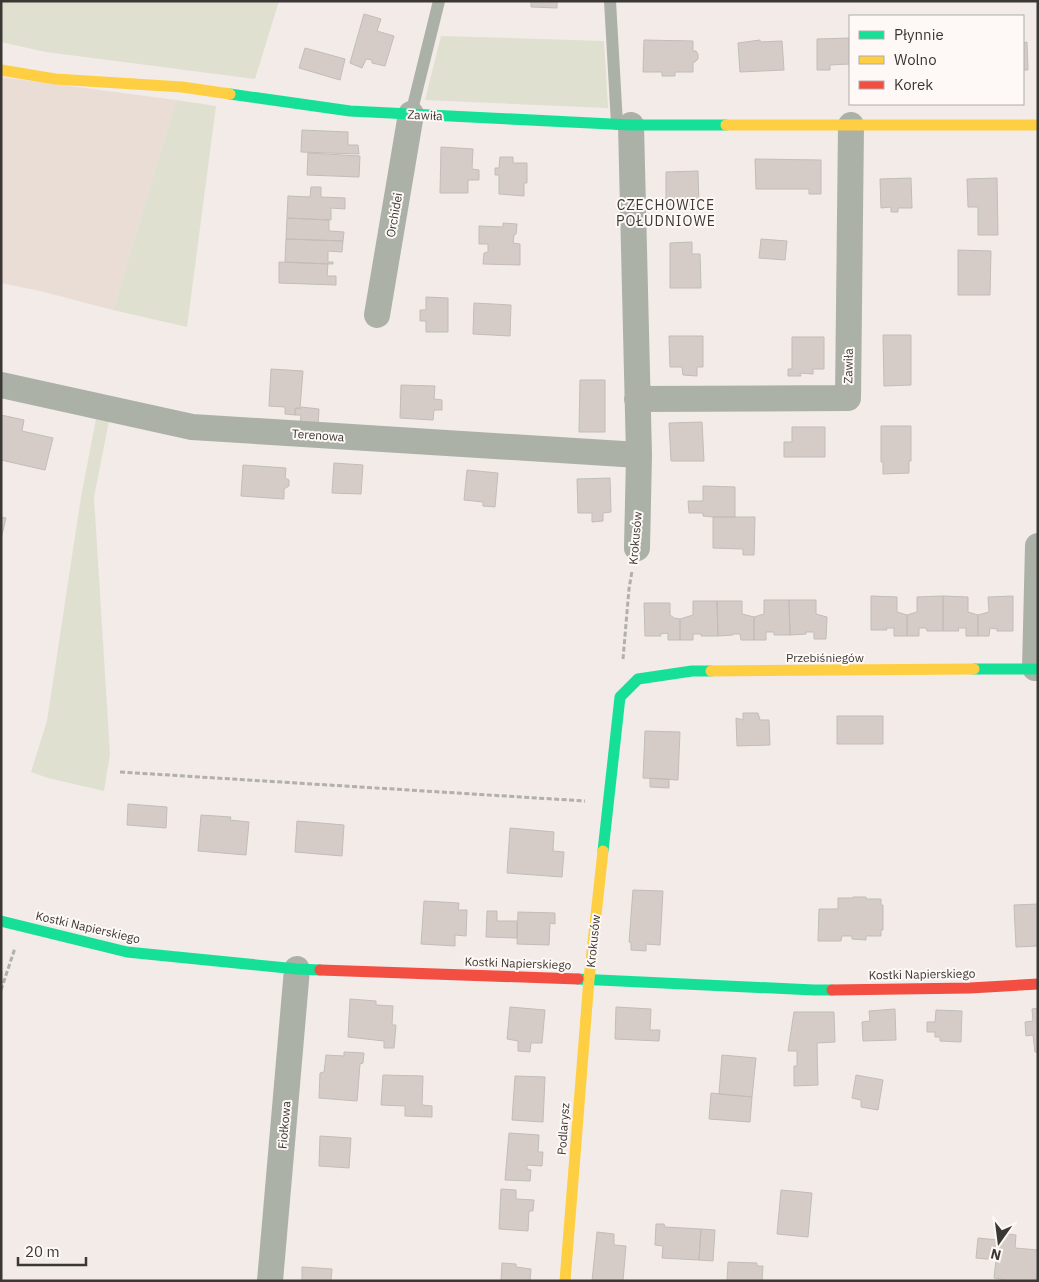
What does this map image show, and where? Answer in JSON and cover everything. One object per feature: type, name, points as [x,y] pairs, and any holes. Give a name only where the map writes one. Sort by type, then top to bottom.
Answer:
[{"type":"street","name":"Zawiła","points":[[1,70],[55,79],[182,88],[350,111],[624,125],[1038,124]]},
{"type":"street","name":"Orchidei","points":[[377,315],[410,114]]},
{"type":"street","name":"Krokusów","points":[[624,125],[639,455],[637,548]]},
{"type":"street","name":"Zawiła","points":[[637,399],[848,398],[851,125]]},
{"type":"street","name":"Terenowa","points":[[1,386],[192,427],[639,455]]},
{"type":"street","points":[[1036,668],[1038,546]]},
{"type":"street","name":"Przebiśniegów","points":[[620,697],[638,679],[692,671],[1036,668]]},
{"type":"street","name":"Krokusów","points":[[589,979],[620,697]]},
{"type":"street","name":"Kostki Napierskiego","points":[[1,921],[127,952],[297,969],[589,979],[814,990],[970,988],[1038,984]]},
{"type":"street","name":"Fiołkowa","points":[[270,1281],[297,969]]},
{"type":"street","name":"Podlarysz","points":[[565,1281],[589,979]]},
{"type":"lane","points":[[410,114],[439,1]]},
{"type":"lane","points":[[610,1],[624,125]]},
{"type":"path","name":"Krokusów","points":[[620,697],[629,589],[637,548]]},
{"type":"path","points":[[120,772],[608,803]]},
{"type":"path","points":[[1,990],[22,926]]},
{"type":"shaded area","points":[[1,77],[176,100],[113,310],[1,283]]},
{"type":"green space","points":[[1,1],[279,1],[255,79],[46,52],[1,42]]},
{"type":"green space","points":[[441,36],[604,41],[608,108],[425,100]]},
{"type":"green space","points":[[176,100],[216,106],[187,327],[113,310]]},
{"type":"green space","points":[[96,419],[109,421],[94,497],[110,754],[104,791],[48,778],[31,772],[47,721],[81,497]]},
{"type":"building","points":[[531,1],[557,1],[557,8],[531,7]]},
{"type":"building","points":[[364,14],[381,19],[377,31],[394,36],[385,66],[372,63],[372,60],[366,59],[362,68],[350,63]]},
{"type":"building","points":[[849,38],[849,64],[830,65],[830,70],[817,70],[817,39]]},
{"type":"building","points":[[644,40],[693,41],[693,51],[696,51],[698,54],[698,59],[693,62],[693,72],[675,72],[675,76],[662,76],[662,72],[643,72]]},
{"type":"building","points":[[760,40],[760,42],[782,41],[784,70],[740,72],[738,43]]},
{"type":"building","points":[[1027,42],[1028,70],[1024,70],[1024,43]]},
{"type":"building","points":[[305,48],[345,59],[340,80],[299,68]]},
{"type":"building","points":[[302,130],[348,132],[348,145],[358,145],[359,154],[301,152]]},
{"type":"building","points":[[441,147],[473,149],[472,169],[479,170],[479,180],[468,180],[468,193],[440,193]]},
{"type":"building","points":[[308,153],[360,156],[359,177],[307,175]]},
{"type":"building","points":[[500,157],[513,157],[513,163],[527,163],[527,183],[524,183],[524,196],[499,194],[499,175],[495,175],[495,168],[499,168]]},
{"type":"building","points":[[755,159],[821,160],[821,194],[809,194],[809,189],[756,189]]},
{"type":"building","points":[[698,171],[699,205],[662,206],[662,199],[666,198],[666,172]]},
{"type":"building","points":[[911,178],[912,208],[898,208],[898,212],[891,212],[891,207],[881,208],[880,179]]},
{"type":"building","points":[[997,178],[998,235],[978,235],[978,207],[968,207],[967,179]]},
{"type":"building","points":[[311,187],[321,187],[321,197],[345,198],[345,209],[331,208],[331,220],[287,218],[288,196],[310,197]]},
{"type":"building","points":[[287,218],[329,220],[329,231],[344,232],[343,241],[286,239]]},
{"type":"building","points":[[503,223],[517,224],[513,243],[520,244],[520,265],[483,264],[484,253],[488,252],[488,244],[479,244],[479,226],[503,227]]},
{"type":"building","points":[[286,239],[343,241],[342,252],[328,251],[328,262],[333,262],[333,264],[285,262]]},
{"type":"building","points":[[761,239],[787,241],[785,260],[759,258]]},
{"type":"building","points":[[692,242],[692,254],[700,254],[701,288],[670,288],[670,243]]},
{"type":"building","points":[[958,250],[991,251],[990,295],[958,295]]},
{"type":"building","points":[[279,262],[328,264],[327,276],[336,276],[336,285],[279,283]]},
{"type":"building","points":[[426,297],[448,298],[448,332],[426,332],[426,321],[420,321],[420,310],[426,310]]},
{"type":"building","points":[[474,303],[511,305],[510,336],[473,334]]},
{"type":"building","points":[[883,335],[911,335],[911,385],[884,386]]},
{"type":"building","points":[[669,336],[703,336],[703,367],[697,367],[697,376],[683,375],[682,367],[670,367]]},
{"type":"building","points":[[792,337],[824,337],[824,369],[813,369],[813,374],[800,373],[801,376],[788,376],[788,369],[792,369]]},
{"type":"building","points":[[271,369],[303,371],[300,408],[295,408],[295,415],[285,414],[285,407],[269,406]]},
{"type":"building","points":[[580,380],[605,380],[605,432],[579,432]]},
{"type":"building","points":[[401,385],[435,386],[434,399],[442,400],[442,410],[434,410],[433,420],[400,418]]},
{"type":"building","points":[[301,407],[319,409],[318,427],[300,426],[301,415],[295,415],[296,408],[301,409]]},
{"type":"building","points":[[1,415],[24,420],[22,431],[53,438],[45,470],[1,460]]},
{"type":"building","points":[[702,422],[704,461],[671,461],[669,423]]},
{"type":"building","points":[[881,426],[911,426],[909,473],[883,474]]},
{"type":"building","points":[[792,427],[825,427],[825,457],[784,457],[784,442],[792,442]]},
{"type":"building","points":[[334,463],[363,465],[361,494],[332,493]]},
{"type":"building","points":[[243,465],[286,468],[285,478],[289,480],[289,486],[284,489],[284,499],[241,496]]},
{"type":"building","points":[[467,470],[498,473],[495,507],[483,506],[483,502],[464,500]]},
{"type":"building","points":[[610,478],[611,512],[603,513],[603,521],[592,522],[592,513],[578,513],[577,479]]},
{"type":"building","points":[[703,486],[735,487],[735,517],[713,517],[703,516],[703,513],[689,513],[688,501],[703,501]]},
{"type":"building","points":[[1,517],[6,518],[1,539]]},
{"type":"building","points":[[713,517],[755,517],[754,555],[743,555],[743,549],[713,548]]},
{"type":"building","points":[[871,596],[897,597],[897,612],[907,615],[907,636],[894,636],[894,628],[871,630]]},
{"type":"building","points":[[943,596],[943,631],[927,631],[926,628],[919,628],[919,636],[907,636],[907,615],[917,612],[917,597]]},
{"type":"building","points":[[943,596],[968,597],[968,612],[978,615],[978,636],[966,636],[966,628],[958,628],[959,631],[943,631]]},
{"type":"building","points":[[1013,596],[1013,631],[997,631],[997,629],[990,628],[989,636],[978,636],[978,615],[989,612],[988,597]]},
{"type":"building","points":[[764,600],[789,600],[790,635],[774,635],[774,632],[766,632],[766,640],[754,640],[754,617],[764,614]]},
{"type":"building","points":[[789,600],[816,600],[816,614],[827,617],[826,639],[814,639],[814,632],[790,635]]},
{"type":"building","points":[[693,601],[717,601],[718,636],[693,634],[693,640],[680,640],[680,619],[693,615]]},
{"type":"building","points":[[717,601],[742,601],[742,614],[754,617],[754,640],[741,640],[740,634],[718,636]]},
{"type":"building","points":[[644,603],[670,603],[670,615],[680,619],[680,640],[668,640],[668,633],[660,634],[661,636],[645,636]]},
{"type":"building","points":[[743,713],[758,713],[760,720],[769,720],[770,745],[737,746],[736,718],[743,720]]},
{"type":"building","points":[[837,716],[883,716],[883,744],[837,744]]},
{"type":"building","points":[[645,731],[680,732],[678,780],[643,778]]},
{"type":"building","points":[[650,778],[669,779],[669,788],[650,787]]},
{"type":"building","points":[[128,804],[167,807],[166,828],[127,825]]},
{"type":"building","points":[[201,815],[231,817],[230,820],[249,822],[246,855],[198,851]]},
{"type":"building","points":[[297,821],[344,825],[342,856],[295,852]]},
{"type":"building","points":[[510,828],[554,832],[553,851],[564,852],[562,877],[507,873]]},
{"type":"building","points":[[633,890],[663,891],[660,945],[646,944],[646,951],[631,950],[631,943],[629,942]]},
{"type":"building","points":[[838,898],[881,899],[881,905],[883,905],[883,930],[881,930],[881,936],[866,936],[866,940],[852,939],[852,936],[842,936],[841,941],[818,941],[819,909],[838,909]]},
{"type":"building","points":[[424,901],[459,903],[458,910],[467,910],[466,936],[455,935],[455,946],[421,944]]},
{"type":"building","points":[[1038,904],[1038,946],[1016,947],[1014,905]]},
{"type":"building","points":[[487,911],[497,911],[497,921],[517,921],[517,938],[486,937]]},
{"type":"building","points":[[518,912],[555,913],[555,924],[550,923],[549,945],[517,944]]},
{"type":"building","points":[[350,999],[376,1001],[376,1005],[393,1006],[392,1025],[396,1025],[394,1048],[384,1048],[384,1041],[348,1037]]},
{"type":"building","points":[[510,1007],[545,1010],[542,1043],[531,1043],[530,1052],[518,1051],[518,1041],[507,1039]]},
{"type":"building","points":[[616,1007],[651,1009],[650,1030],[660,1030],[659,1041],[615,1039]]},
{"type":"building","points":[[1038,1008],[1038,1052],[1035,1052],[1033,1035],[1026,1036],[1025,1022],[1033,1021],[1032,1009]]},
{"type":"building","points":[[895,1009],[896,1040],[863,1041],[862,1022],[870,1021],[869,1011]]},
{"type":"building","points":[[936,1010],[962,1011],[961,1042],[940,1041],[940,1037],[935,1037],[935,1032],[927,1032],[927,1022],[935,1022]]},
{"type":"building","points":[[794,1012],[834,1012],[835,1042],[817,1043],[818,1085],[794,1086],[794,1066],[797,1066],[797,1051],[788,1051]]},
{"type":"building","points":[[344,1052],[364,1053],[363,1063],[360,1064],[357,1101],[319,1098],[320,1073],[324,1072],[326,1055],[344,1056]]},
{"type":"building","points":[[722,1055],[756,1058],[752,1097],[719,1094]]},
{"type":"building","points":[[383,1075],[423,1076],[422,1105],[432,1106],[432,1117],[405,1116],[405,1106],[381,1105]]},
{"type":"building","points":[[856,1075],[883,1080],[878,1110],[861,1107],[861,1100],[852,1098]]},
{"type":"building","points":[[515,1076],[545,1077],[543,1122],[512,1120]]},
{"type":"building","points":[[711,1093],[752,1097],[750,1122],[709,1119]]},
{"type":"building","points":[[509,1133],[539,1135],[538,1152],[543,1152],[542,1166],[527,1165],[527,1169],[531,1170],[530,1181],[505,1180]]},
{"type":"building","points":[[320,1136],[351,1138],[349,1168],[319,1166]]},
{"type":"building","points":[[501,1189],[516,1190],[516,1199],[534,1200],[533,1211],[529,1211],[528,1231],[499,1229]]},
{"type":"building","points":[[781,1190],[812,1193],[808,1237],[777,1234]]},
{"type":"building","points":[[656,1224],[664,1224],[665,1227],[701,1229],[699,1260],[662,1258],[663,1246],[655,1245]]},
{"type":"building","points":[[701,1229],[715,1230],[713,1261],[699,1260]]},
{"type":"building","points":[[597,1232],[614,1234],[614,1245],[626,1246],[623,1281],[592,1281]]},
{"type":"building","points":[[998,1233],[1016,1235],[1015,1248],[1038,1250],[1038,1281],[1006,1281],[994,1278],[996,1260],[976,1258],[978,1238],[998,1240]]},
{"type":"building","points":[[728,1262],[757,1263],[757,1266],[763,1266],[762,1281],[727,1281]]},
{"type":"building","points":[[502,1263],[516,1264],[516,1267],[531,1269],[530,1281],[501,1281]]},
{"type":"building","points":[[302,1267],[332,1269],[331,1281],[302,1281]]},
{"type":"traffic: fast","points":[[230,94],[350,111],[631,125],[726,125]]},
{"type":"traffic: fast","points":[[974,669],[1038,669]]},
{"type":"traffic: fast","points":[[603,851],[620,697],[638,679],[692,671],[711,671]]},
{"type":"traffic: fast","points":[[1,921],[127,952],[320,970]]},
{"type":"traffic: fast","points":[[578,979],[832,990]]},
{"type":"traffic: slow","points":[[1,70],[55,79],[182,87],[230,94]]},
{"type":"traffic: slow","points":[[726,125],[1038,125]]},
{"type":"traffic: slow","points":[[711,671],[974,669]]},
{"type":"traffic: slow","points":[[565,1281],[589,979],[603,851]]},
{"type":"traffic: jam","points":[[320,970],[578,979]]},
{"type":"traffic: jam","points":[[832,990],[970,988],[1038,984]]},
{"type":"district","name":"CZECHOWICE POŁUDNIOWE","points":[[666,214]]}]
